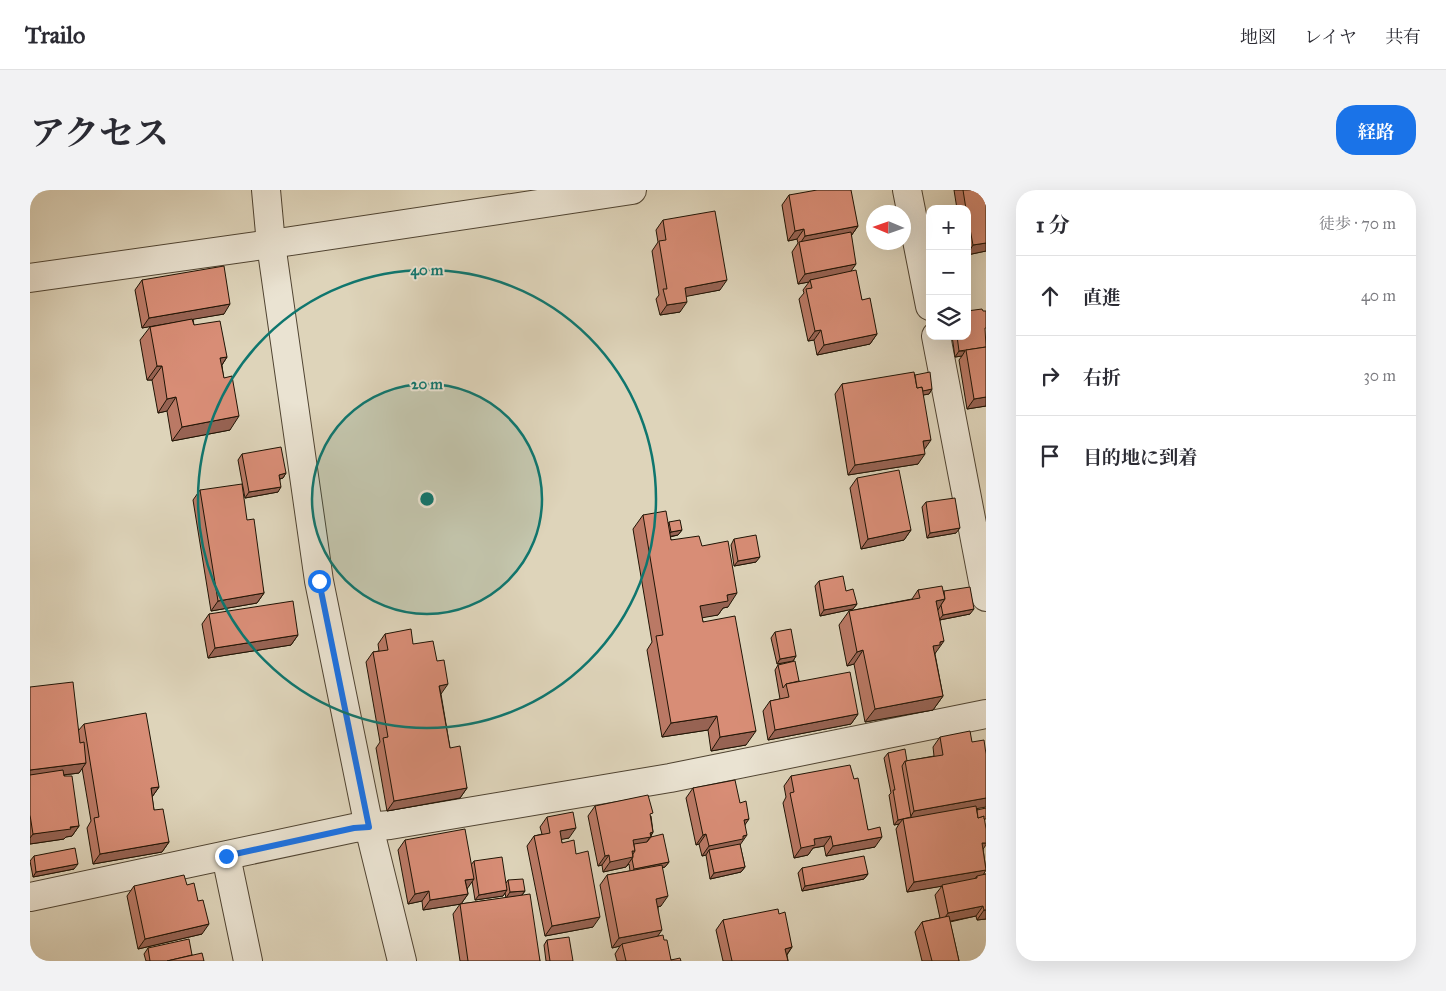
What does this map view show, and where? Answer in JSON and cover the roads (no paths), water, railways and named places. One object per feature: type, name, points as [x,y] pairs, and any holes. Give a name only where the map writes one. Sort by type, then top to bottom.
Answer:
[{"type":"street","points":[[266,190],[271,244],[319,581],[369,827],[402,961]]},
{"type":"street","points":[[30,278],[632,190]]},
{"type":"street","points":[[907,190],[928,295]]},
{"type":"street","points":[[937,340],[986,597]]},
{"type":"street","points":[[30,897],[354,828],[670,778],[986,714]]},
{"type":"street","points":[[226,856],[248,961]]}]
